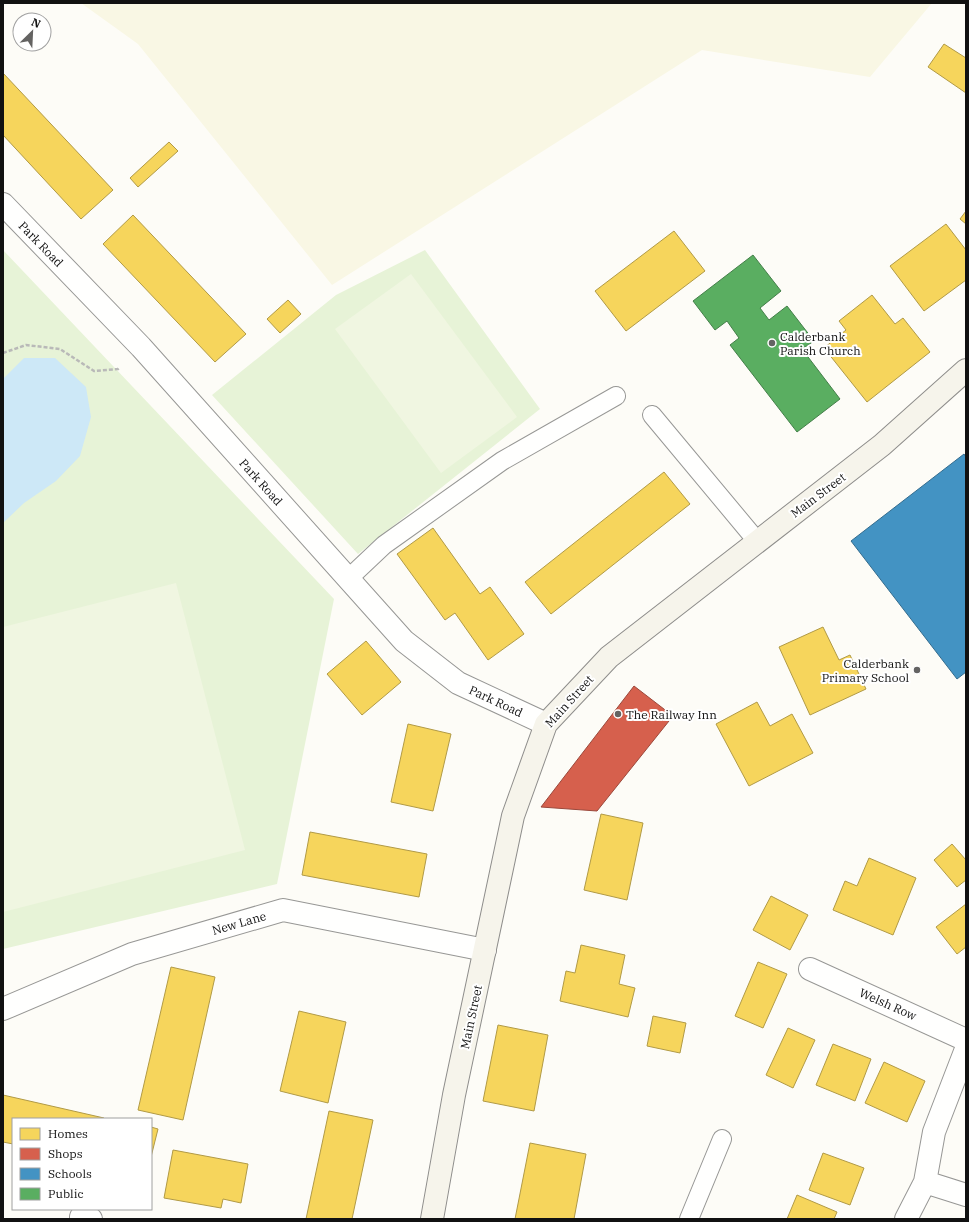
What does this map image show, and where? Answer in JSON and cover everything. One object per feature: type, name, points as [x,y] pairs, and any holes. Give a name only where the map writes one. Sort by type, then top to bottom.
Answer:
[{"type":"main road","name":"Main Street","points":[[432,1219],[454,1095],[513,816],[546,724],[610,657],[882,445],[966,370]]},
{"type":"street","name":"Park Road","points":[[5,211],[141,347],[404,641],[458,683],[546,724]]},
{"type":"street","name":"New Lane","points":[[3,1009],[132,954],[283,910],[485,950]]},
{"type":"street","name":"Welsh Row","points":[[810,969],[966,1040]]},
{"type":"street","points":[[906,1219],[925,1182],[934,1132],[966,1049]]},
{"type":"street","points":[[925,1182],[966,1195]]},
{"type":"lane","points":[[348,579],[384,545],[502,461],[616,396]]},
{"type":"lane","points":[[652,415],[757,541]]},
{"type":"lane","points":[[689,1219],[722,1139]]},
{"type":"path","points":[[3,353],[26,345],[60,349],[94,371],[118,369],[141,347]]},
{"type":"shaded area","points":[[81,3],[932,3],[870,77],[702,50],[332,285],[138,44]]},
{"type":"green space","points":[[3,250],[334,599],[277,884],[3,949]]},
{"type":"green space","points":[[425,250],[540,409],[358,554],[212,395],[336,295]]},
{"type":"green space","points":[[411,274],[517,417],[441,473],[335,329]]},
{"type":"green space","points":[[176,583],[245,850],[3,912],[3,627]]},
{"type":"water","points":[[24,358],[55,358],[86,387],[91,417],[80,456],[56,481],[24,503],[3,523],[3,379]]},
{"type":"building: Homes","points":[[944,44],[966,58],[966,93],[928,67]]},
{"type":"building: Homes","points":[[3,73],[113,190],[81,219],[3,135]]},
{"type":"building: Homes","points":[[169,142],[178,151],[138,187],[130,178]]},
{"type":"building: Homes","points":[[966,211],[966,224],[960,219]]},
{"type":"building: Homes","points":[[133,215],[246,334],[215,362],[103,244]]},
{"type":"building: Homes","points":[[946,224],[966,250],[966,280],[924,311],[890,266]]},
{"type":"building: Homes","points":[[674,231],[705,271],[626,331],[595,291]]},
{"type":"building: Homes","points":[[872,295],[895,324],[903,318],[930,352],[867,402],[824,348],[846,330],[839,321]]},
{"type":"building: Homes","points":[[288,300],[301,314],[280,333],[267,319]]},
{"type":"building: Homes","points":[[664,472],[690,504],[551,614],[525,582]]},
{"type":"building: Homes","points":[[433,528],[480,594],[490,587],[524,634],[488,660],[455,613],[445,620],[397,554]]},
{"type":"building: Homes","points":[[823,627],[839,660],[850,655],[866,689],[810,715],[779,647]]},
{"type":"building: Homes","points":[[366,641],[401,682],[362,715],[327,674]]},
{"type":"building: Homes","points":[[757,702],[770,726],[792,714],[813,753],[749,786],[716,724]]},
{"type":"building: Homes","points":[[408,724],[451,734],[433,811],[391,802]]},
{"type":"building: Homes","points":[[601,814],[643,823],[627,900],[584,890]]},
{"type":"building: Homes","points":[[310,832],[427,854],[419,897],[302,875]]},
{"type":"building: Homes","points":[[952,844],[966,860],[966,880],[957,887],[934,860]]},
{"type":"building: Homes","points":[[869,858],[916,878],[893,935],[833,910],[845,881],[857,886]]},
{"type":"building: Homes","points":[[771,896],[808,915],[790,950],[753,930]]},
{"type":"building: Homes","points":[[966,904],[966,947],[957,954],[936,927]]},
{"type":"building: Homes","points":[[581,945],[625,955],[619,984],[635,988],[628,1017],[560,1001],[566,971],[575,973]]},
{"type":"building: Homes","points":[[758,962],[787,974],[763,1028],[735,1016]]},
{"type":"building: Homes","points":[[171,967],[215,977],[183,1120],[138,1110]]},
{"type":"building: Homes","points":[[299,1011],[346,1022],[328,1103],[280,1091]]},
{"type":"building: Homes","points":[[653,1016],[686,1023],[680,1053],[647,1046]]},
{"type":"building: Homes","points":[[498,1025],[548,1035],[534,1111],[483,1101]]},
{"type":"building: Homes","points":[[788,1028],[815,1040],[793,1088],[766,1075]]},
{"type":"building: Homes","points":[[833,1044],[871,1059],[855,1101],[816,1085]]},
{"type":"building: Homes","points":[[884,1062],[925,1081],[907,1122],[865,1103]]},
{"type":"building: Homes","points":[[3,1095],[104,1118],[12,1118],[12,1144],[3,1142]]},
{"type":"building: Homes","points":[[329,1111],[373,1120],[352,1219],[306,1219]]},
{"type":"building: Homes","points":[[152,1127],[158,1129],[152,1153]]},
{"type":"building: Homes","points":[[530,1143],[586,1154],[574,1219],[515,1219]]},
{"type":"building: Homes","points":[[173,1150],[248,1164],[241,1203],[223,1199],[221,1208],[164,1198]]},
{"type":"building: Homes","points":[[823,1153],[864,1168],[850,1205],[809,1190]]},
{"type":"building: Homes","points":[[797,1195],[837,1212],[834,1219],[787,1219]]},
{"type":"building: Shops","points":[[634,686],[673,716],[597,811],[541,807]]},
{"type":"building: Schools","points":[[964,454],[966,457],[966,672],[957,679],[851,541]]},
{"type":"building: Public","name":"Calderbank Parish Church","points":[[753,255],[781,291],[760,308],[769,320],[787,306],[814,341],[802,349],[840,399],[797,432],[730,345],[739,338],[727,321],[715,330],[693,301]]},
{"type":"place","name":"Calderbank Parish Church","points":[[772,343]]},
{"type":"place","name":"Calderbank Primary School","points":[[917,670]]},
{"type":"place","name":"The Railway Inn","points":[[618,714]]}]
